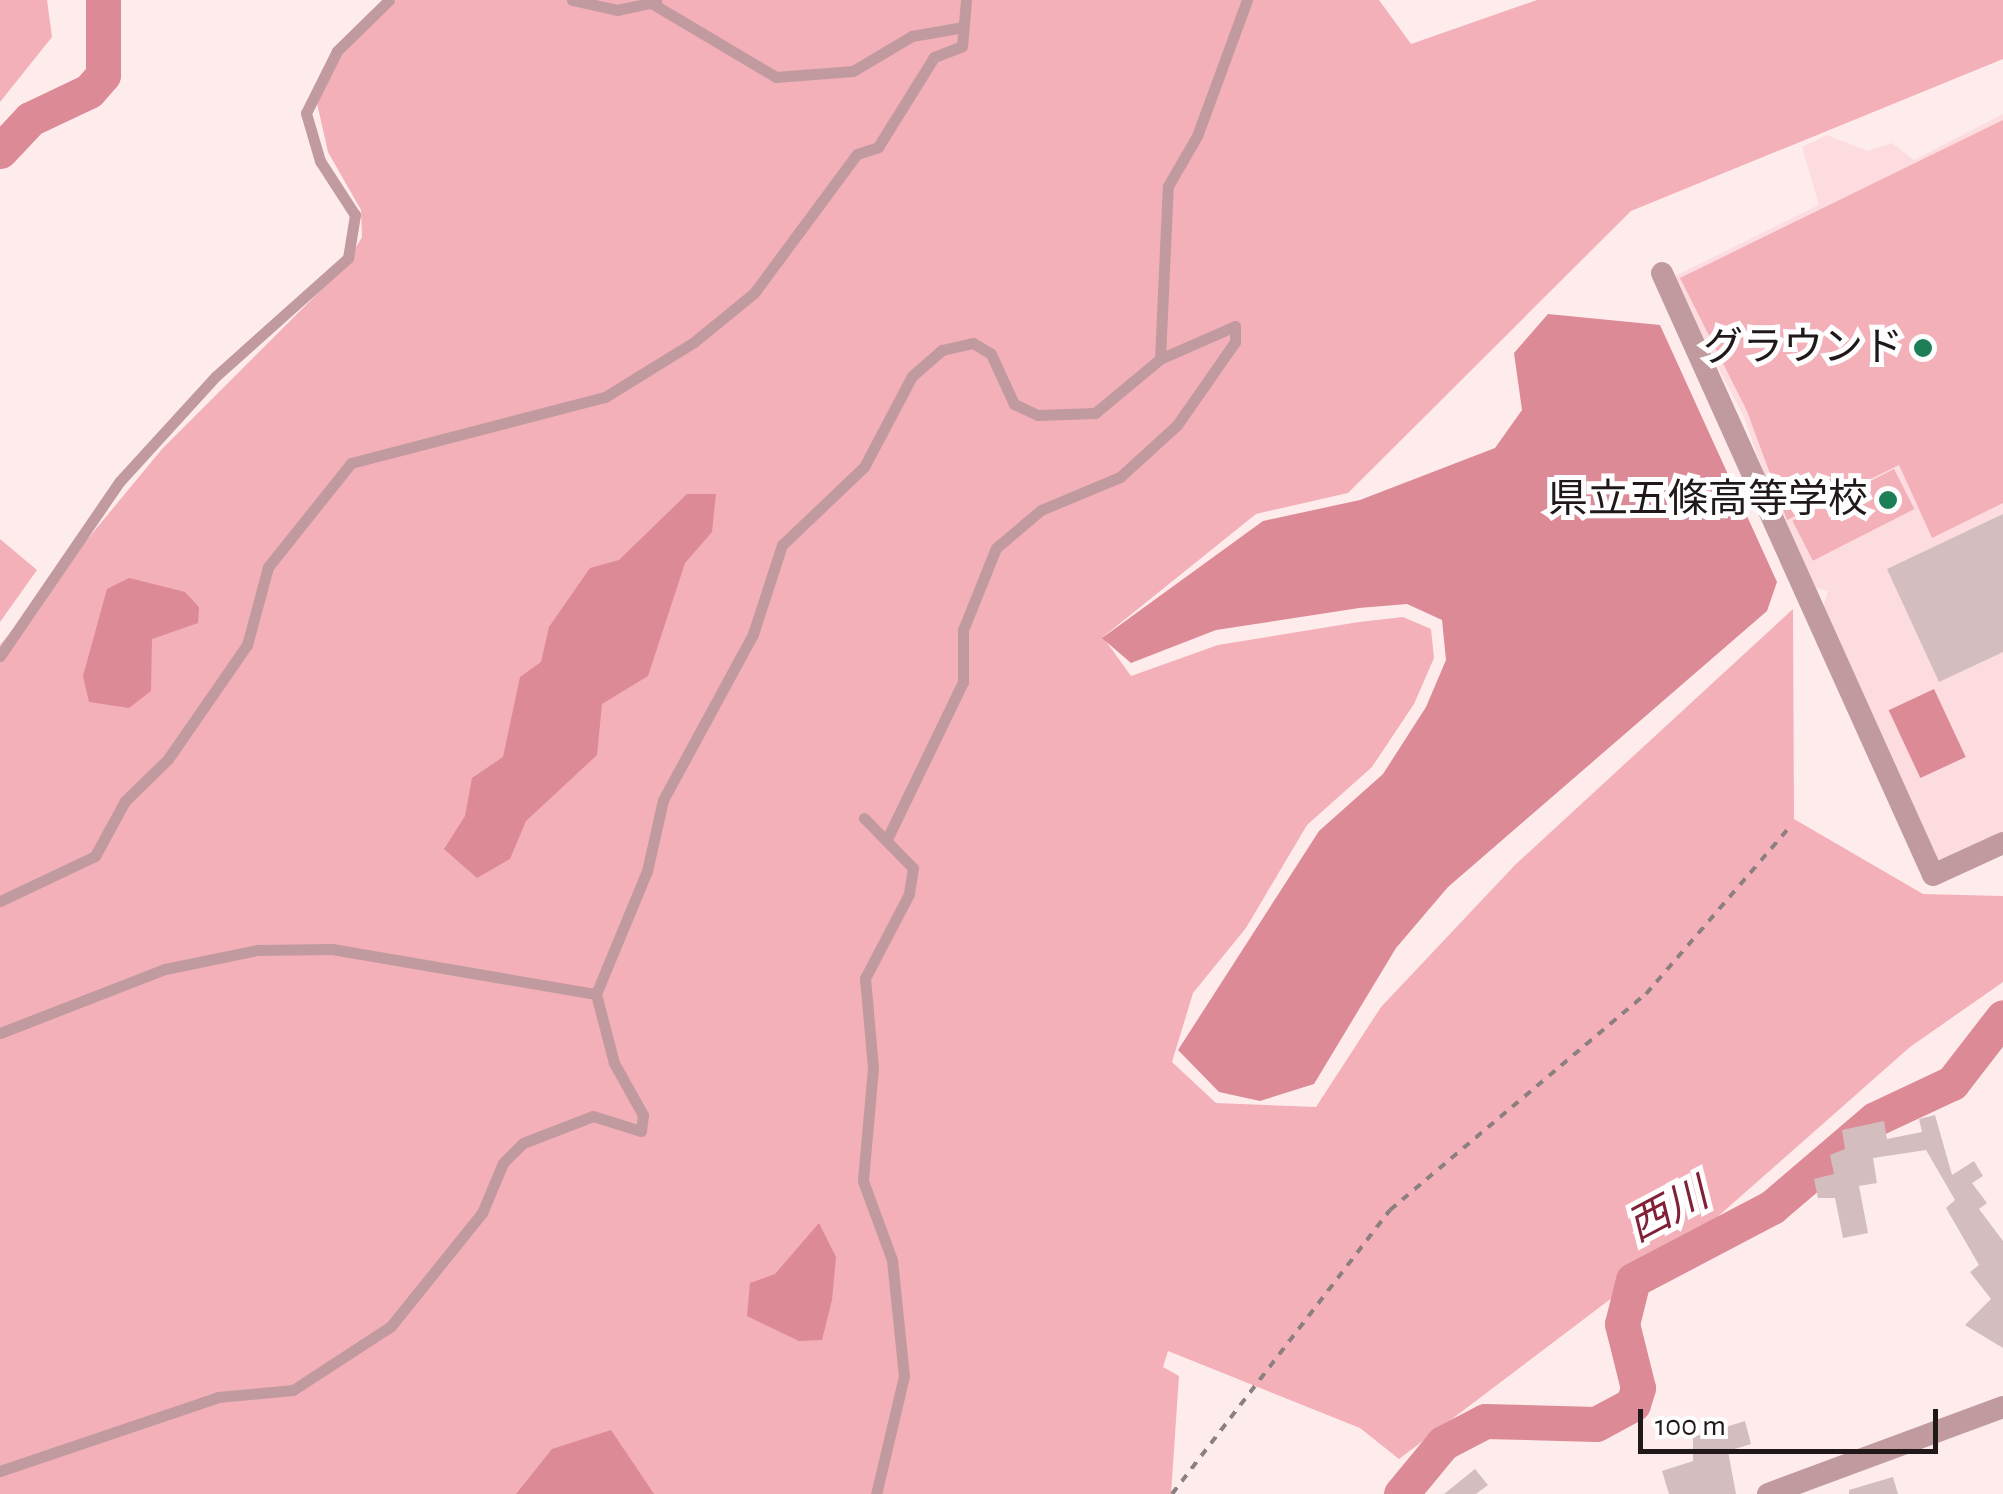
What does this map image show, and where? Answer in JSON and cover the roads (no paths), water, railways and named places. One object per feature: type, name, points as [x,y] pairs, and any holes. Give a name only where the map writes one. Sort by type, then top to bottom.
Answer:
[{"type":"street","points":[[1662,273],[1933,876],[2003,843]]},
{"type":"street","points":[[1768,1494],[2003,1407]]},
{"type":"lane","points":[[0,656],[120,482],[216,376],[348,258],[355,215],[320,160],[306,113],[337,51],[388,0]]},
{"type":"lane","points":[[572,0],[617,10],[657,2],[776,77],[853,70],[912,36],[963,27]]},
{"type":"lane","points":[[0,901],[95,856],[125,802],[168,759],[247,645],[268,567],[351,463],[605,397],[694,342],[754,293],[857,154],[878,147],[934,58],[962,46],[966,0]]},
{"type":"lane","points":[[1160,360],[1168,186],[1197,136],[1247,0]]},
{"type":"lane","points":[[0,1471],[218,1397],[294,1390],[391,1326],[482,1213],[503,1162],[523,1143],[593,1116],[641,1131],[643,1115],[614,1063],[596,994],[647,871],[662,800],[753,634],[782,545],[864,467],[912,376],[942,350],[973,344],[991,354],[1014,404],[1038,416],[1095,413],[1160,360],[1235,326],[1235,342],[1178,425],[1120,477],[1041,510],[996,548],[962,630],[962,682],[889,835]]},
{"type":"lane","points":[[864,818],[889,835],[913,868],[900,915],[868,959],[873,1068],[863,1181],[892,1260],[904,1376],[876,1494]]},
{"type":"lane","points":[[0,1032],[165,968],[257,950],[332,948],[596,994]]},
{"type":"waterway","points":[[0,151],[30,119],[89,91],[103,75],[103,0]]},
{"type":"waterway","name":"西川","points":[[1401,1494],[1443,1443],[1485,1421],[1596,1424],[1633,1404],[1638,1388],[1622,1324],[1633,1280],[1772,1207],[1875,1119],[1952,1083],[2003,1017]]},
{"type":"place","name":"グラウンド","points":[[1923,348]]},
{"type":"place","name":"県立五條高等学校","points":[[1888,500]]}]
